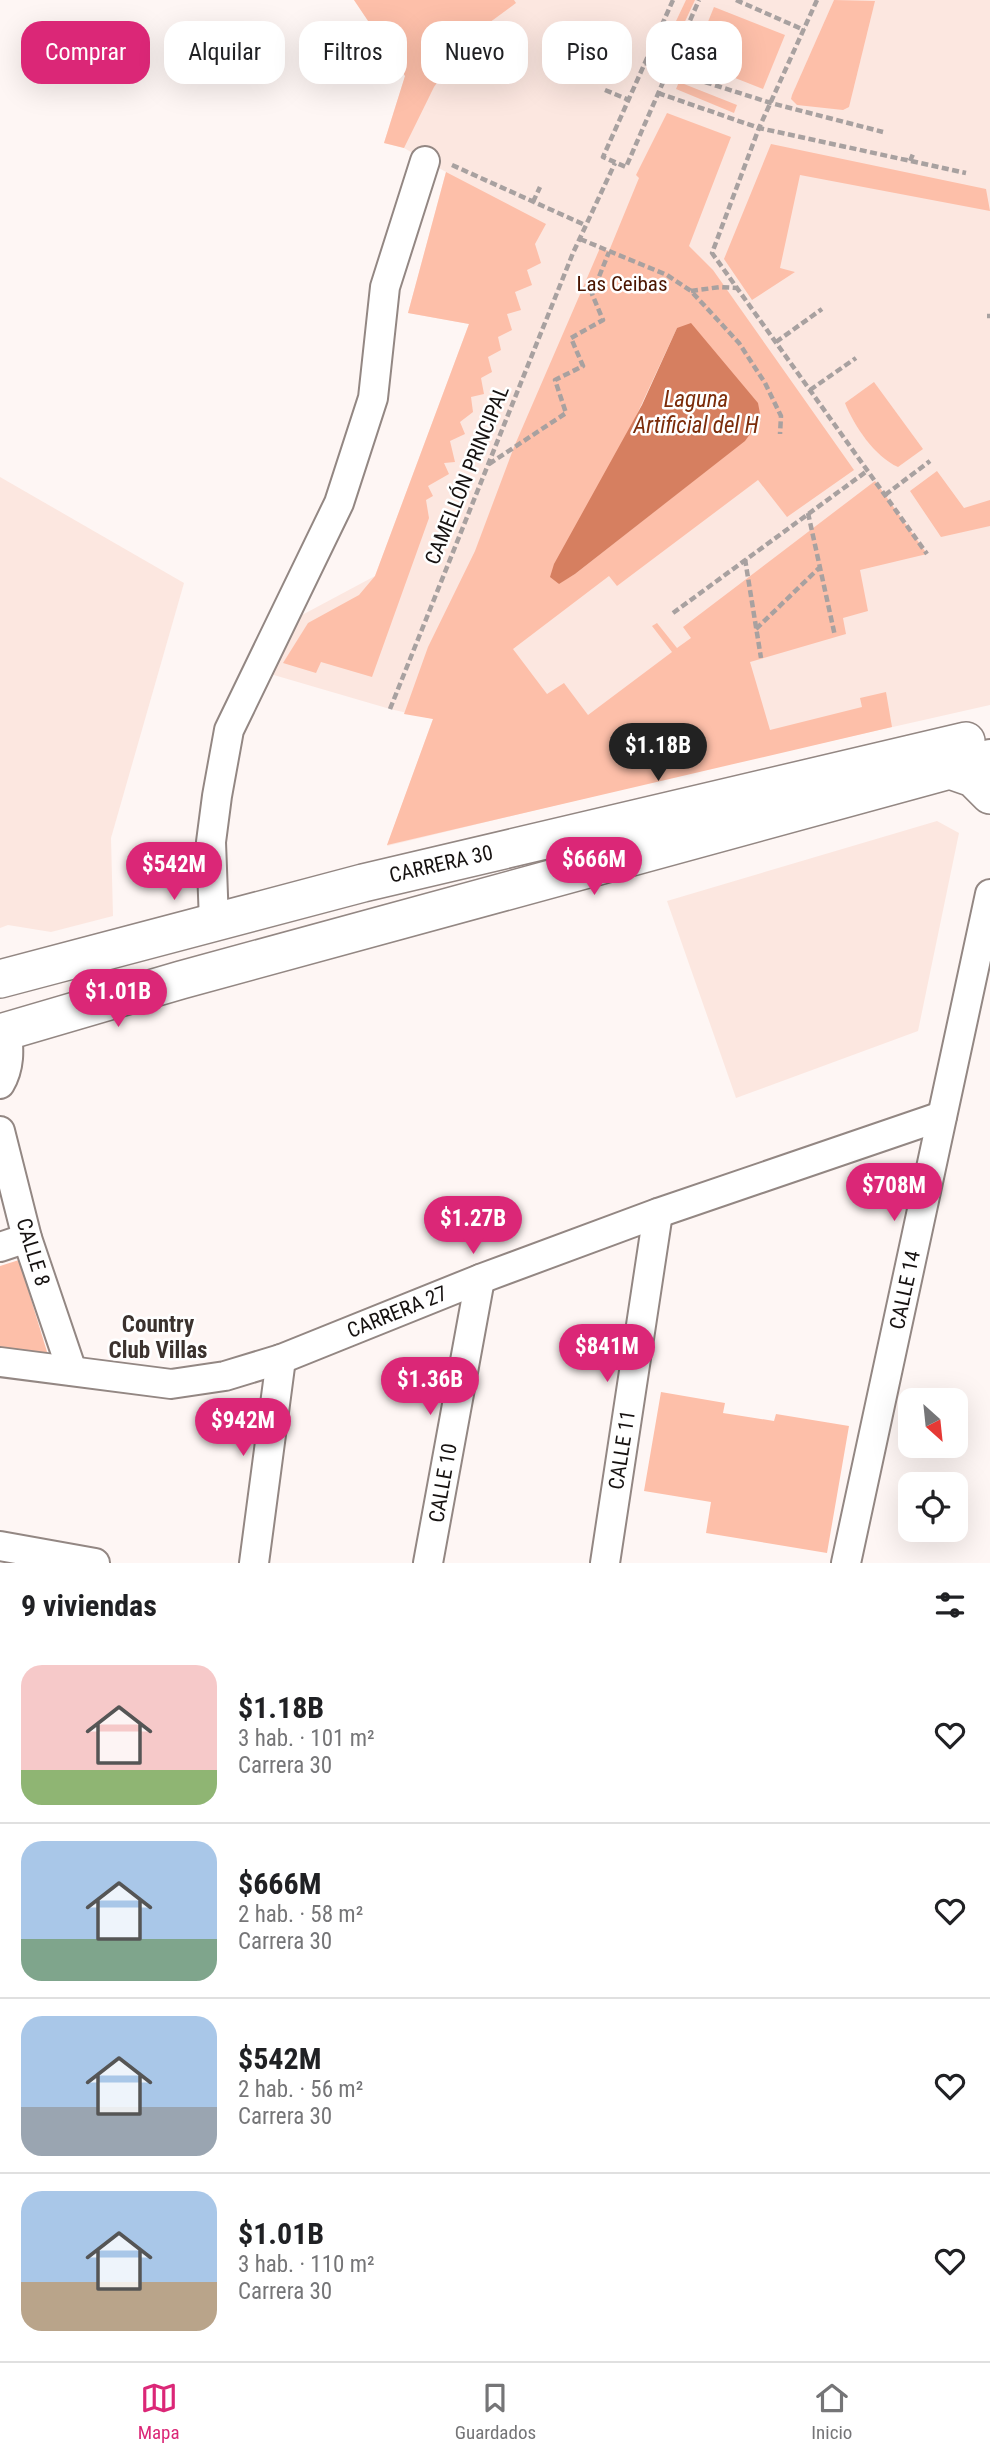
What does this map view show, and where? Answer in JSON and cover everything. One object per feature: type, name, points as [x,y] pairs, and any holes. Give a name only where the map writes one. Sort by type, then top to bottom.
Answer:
[{"type":"main road","name":"CARRERA 30","points":[[0,979],[363,883],[977,748]]},
{"type":"main road","name":"CARRERA 30","points":[[4,1033],[977,748]]},
{"type":"main road","points":[[977,748],[973,778],[990,795]]},
{"type":"street","points":[[214,922],[211,842],[229,730],[339,503],[373,398],[385,287],[438,163]]},
{"type":"street","name":"CALLE 14","points":[[846,1563],[990,894]]},
{"type":"street","points":[[0,1084],[6,1072],[9,1055],[4,1033]]},
{"type":"street","name":"CARRERA 27","points":[[0,1362],[172,1384],[225,1376],[281,1359],[480,1279],[658,1213],[942,1116]]},
{"type":"street","name":"CALLE 8","points":[[0,1131],[27,1238],[72,1371]]},
{"type":"street","name":"CALLE 11","points":[[605,1563],[658,1213]]},
{"type":"street","points":[[0,1247],[27,1238]]},
{"type":"street","name":"CALLE 10","points":[[428,1563],[480,1279]]},
{"type":"street","points":[[254,1563],[281,1359]]},
{"type":"street","points":[[0,1546],[95,1563]]},
{"type":"path","points":[[662,84],[626,167],[603,157],[673,0]]},
{"type":"path","points":[[690,21],[699,0]]},
{"type":"path","points":[[736,0],[746,2],[804,30]]},
{"type":"path","points":[[817,0],[759,128],[712,253],[927,554]]},
{"type":"path","points":[[713,84],[771,103],[883,132]]},
{"type":"path","points":[[606,90],[629,100]]},
{"type":"path","points":[[658,93],[759,128],[966,173]]},
{"type":"path","points":[[910,162],[913,154]]},
{"type":"path","points":[[438,163],[585,226]]},
{"type":"path","name":"CAMELLÓN PRINCIPAL","points":[[390,709],[573,253],[615,163]]},
{"type":"path","points":[[533,202],[540,187]]},
{"type":"path","points":[[580,239],[667,275],[691,291],[739,344],[765,383],[781,416],[779,433]]},
{"type":"path","points":[[488,465],[566,413],[555,380],[583,366],[571,338],[603,320],[592,293],[609,252]]},
{"type":"path","points":[[691,291],[720,287],[737,288]]},
{"type":"path","points":[[776,342],[822,309]]},
{"type":"path","points":[[810,390],[856,358]]},
{"type":"path","points":[[884,495],[930,461]]},
{"type":"path","points":[[673,613],[867,471]]},
{"type":"path","points":[[808,513],[835,636]]},
{"type":"path","points":[[745,559],[761,658]]},
{"type":"path","points":[[756,629],[820,567]]},
{"type":"shaded area","points":[[354,0],[990,0],[990,705],[698,771],[387,846],[433,719],[267,673],[302,615],[375,576],[469,324],[408,313],[446,172],[404,148],[384,143],[402,84],[407,84],[407,21],[368,21]]},
{"type":"shaded area","points":[[0,477],[184,583],[111,838],[113,916],[51,932],[8,925],[0,928]]},
{"type":"shaded area","points":[[937,821],[959,833],[918,1031],[736,1098],[667,901]]},
{"type":"green space","points":[[354,0],[514,0],[516,3],[492,21],[421,21],[421,84],[436,84],[404,148],[384,143],[402,84],[407,84],[407,21],[368,21]]},
{"type":"green space","points":[[686,0],[695,0],[685,21],[676,21]]},
{"type":"green space","points":[[834,0],[875,1],[849,107],[843,110],[797,105],[791,99],[792,95]]},
{"type":"green space","points":[[714,7],[785,35],[763,89],[742,81],[742,21],[708,21]]},
{"type":"green space","points":[[678,84],[684,84],[737,105],[734,113],[676,89]]},
{"type":"green space","name":"Las Ceibas","points":[[667,113],[731,137],[689,246],[713,270],[854,470],[787,517],[758,480],[617,586],[609,576],[513,649],[547,694],[564,683],[588,715],[672,652],[652,626],[657,623],[677,648],[691,638],[683,627],[875,481],[927,554],[860,570],[868,611],[843,618],[846,634],[750,662],[770,730],[862,707],[860,698],[886,692],[892,727],[387,845],[433,719],[404,714],[428,647],[475,551],[514,447],[600,248],[609,251],[639,178],[636,175]],"holes":[[[677,328],[744,441],[575,574],[558,584]]]},
{"type":"green space","points":[[771,144],[986,189],[990,211],[800,175],[780,268],[795,272],[752,300],[724,259]]},
{"type":"green space","points":[[446,172],[546,224],[535,244],[541,263],[527,270],[532,285],[515,292],[521,310],[507,314],[512,330],[498,337],[501,350],[488,357],[492,372],[481,378],[484,394],[471,397],[473,412],[460,422],[465,434],[450,441],[455,462],[444,463],[449,474],[428,486],[433,496],[426,500],[429,518],[372,677],[321,662],[316,673],[283,663],[308,623],[359,595],[375,576],[469,324],[408,313]]},
{"type":"green space","points":[[874,382],[923,449],[898,467],[881,456],[866,440],[845,403]]},
{"type":"green space","points":[[937,471],[964,508],[990,500],[990,526],[941,537],[910,491]]},
{"type":"green space","points":[[19,1260],[48,1355],[0,1347],[0,1266]]},
{"type":"green space","points":[[661,1392],[725,1403],[723,1413],[774,1421],[776,1414],[849,1426],[827,1553],[706,1533],[711,1502],[644,1491]]},
{"type":"water","name":"Laguna Artificial del H","points":[[691,323],[758,403],[761,419],[745,441],[559,584],[550,577],[554,564],[642,405],[677,328]]},
{"type":"district","name":"Country Club Villas","points":[[158,1337]]}]
